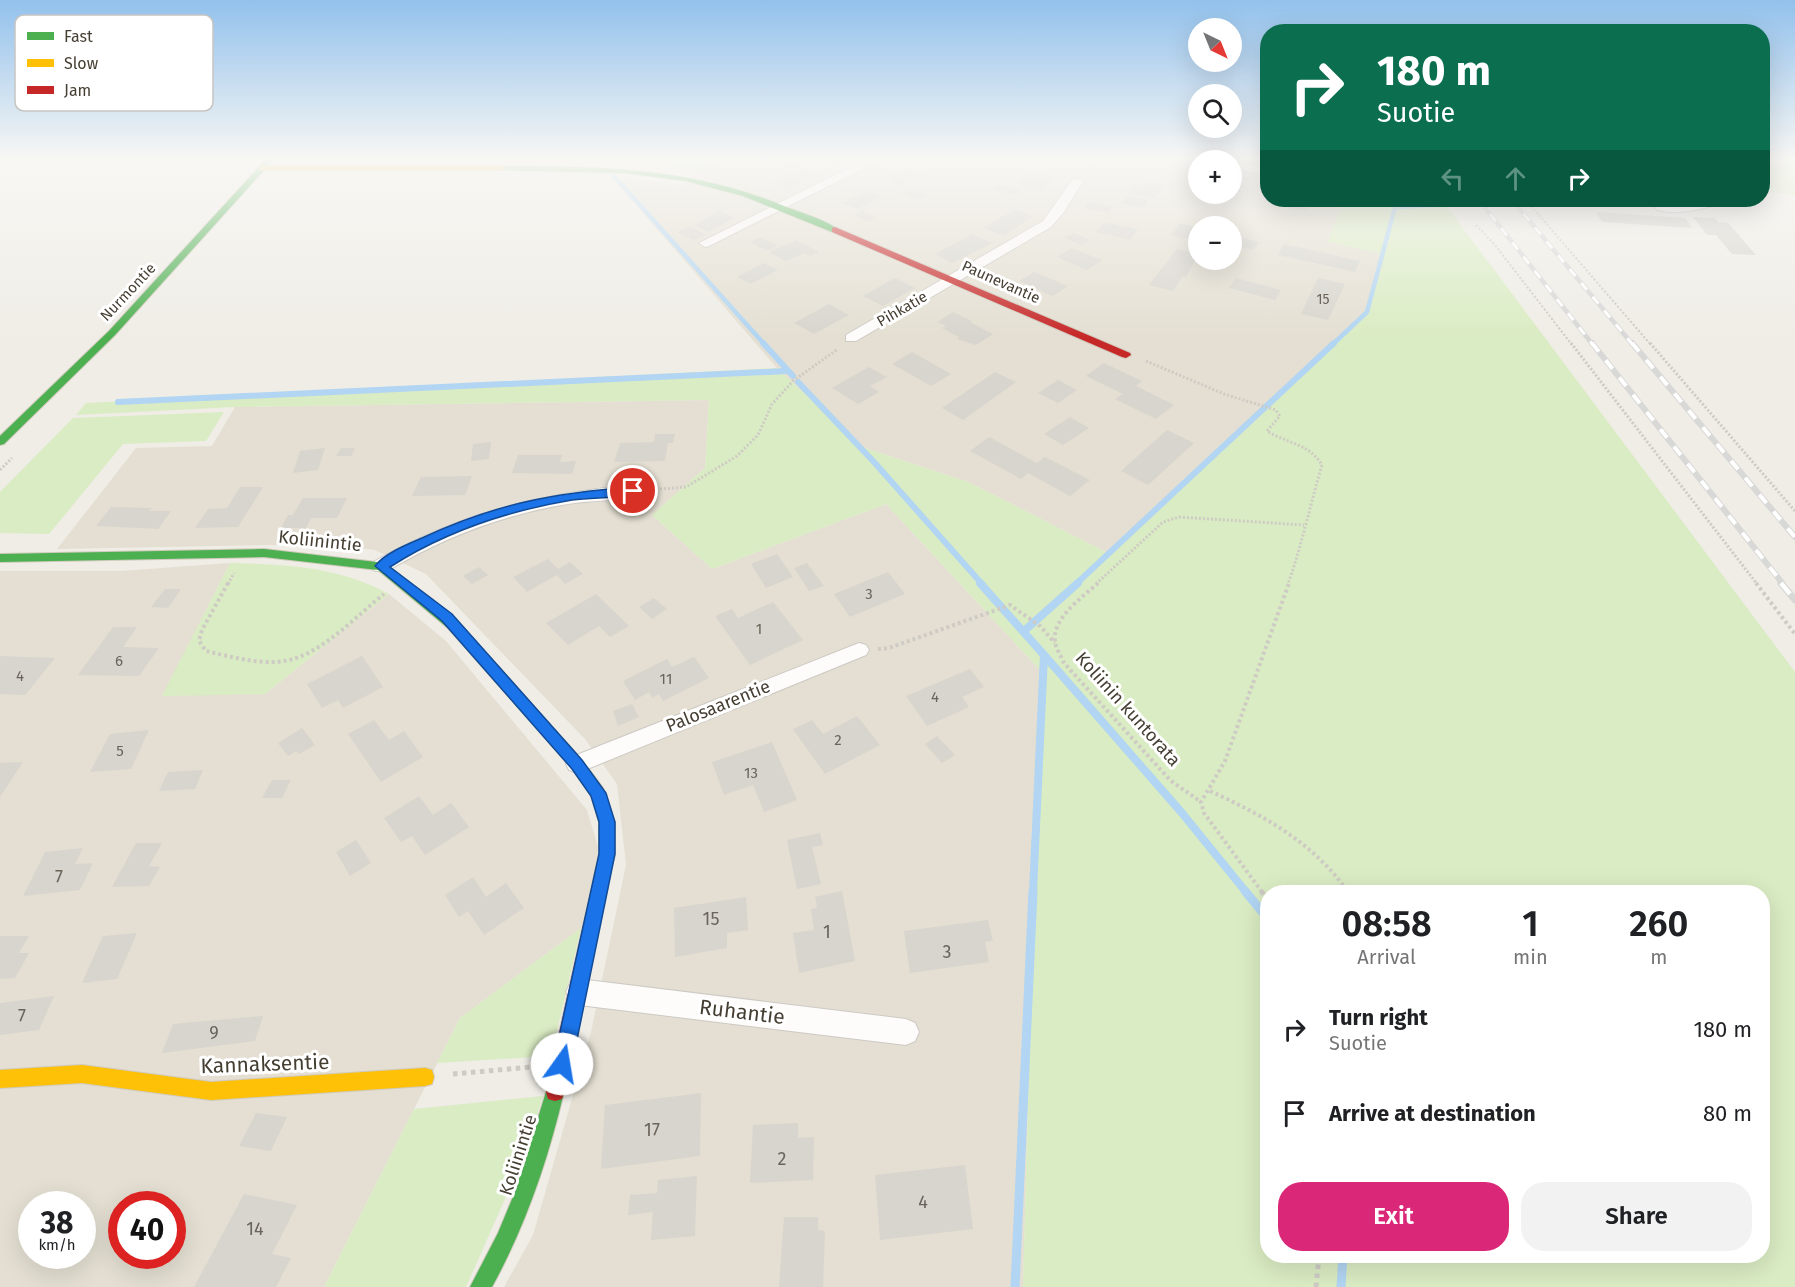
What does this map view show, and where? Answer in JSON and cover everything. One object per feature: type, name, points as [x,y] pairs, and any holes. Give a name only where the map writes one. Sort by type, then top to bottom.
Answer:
[{"type":"street","name":"Nurmontie","points":[[0,442],[112,333],[218,217]]},
{"type":"street","points":[[705,243],[758,217]]},
{"type":"street","name":"Paunevantie","points":[[807,217],[1126,355]]},
{"type":"street","name":"Pihkatie","points":[[851,338],[1047,224],[1053,217]]},
{"type":"street","points":[[381,566],[411,548],[460,525],[527,503],[582,494],[633,491]]},
{"type":"street","name":"Koliinintie","points":[[0,558],[245,554],[332,559],[381,566],[447,618],[577,764],[598,793],[607,822],[607,854],[602,886],[562,1064],[540,1155],[506,1244],[481,1287]]},
{"type":"street","name":"Palosaarentie","points":[[577,764],[859,650]]},
{"type":"street","name":"Ruhantie","points":[[579,992],[906,1032]]},
{"type":"street","name":"Kannaksentie","points":[[0,1079],[81,1074],[211,1091],[424,1077]]},
{"type":"path","points":[[1541,217],[1795,511]]},
{"type":"path","points":[[1476,225],[1495,245],[1638,427],[1795,634]]},
{"type":"path","points":[[633,491],[686,487],[737,456],[758,435],[771,404],[793,381],[851,338]]},
{"type":"path","points":[[1126,355],[1166,367],[1224,394],[1272,408],[1280,416],[1267,428],[1267,431],[1274,436],[1310,449],[1318,455],[1322,465],[1304,525],[1301,548],[1225,762],[1210,791],[1201,802]]},
{"type":"path","name":"Koliinin kuntorata","points":[[1260,889],[1204,813],[1201,802],[1170,780],[1064,663],[1055,644],[1055,629],[1071,608],[1163,522],[1179,517],[1304,525]]},
{"type":"path","points":[[245,554],[202,630],[199,641],[206,651],[230,657],[292,659],[334,632],[400,581]]},
{"type":"path","points":[[859,650],[889,648],[1007,605],[1014,606],[1040,626],[1055,644]]},
{"type":"path","points":[[1210,791],[1288,830],[1336,875],[1343,885]]},
{"type":"path","points":[[424,1077],[562,1064]]},
{"type":"path","points":[[1316,1287],[1318,1263]]},
{"type":"shaded area","points":[[646,217],[1188,217],[1188,270],[1242,270],[1242,217],[1337,217],[1328,242],[1384,254],[1367,312],[1110,554],[968,482],[862,447],[777,368]]},
{"type":"shaded area","points":[[709,400],[705,468],[652,515],[712,569],[886,504],[1040,670],[1023,1287],[504,1287],[533,1235],[591,1032],[626,865],[617,784],[585,739],[426,574],[375,550],[323,544],[57,549],[136,448],[212,446],[235,407]]},
{"type":"shaded area","points":[[230,563],[163,695],[265,694],[389,594],[446,641],[587,810],[599,850],[581,928],[460,1018],[324,1287],[0,1287],[0,571],[121,571]]},
{"type":"green space","points":[[1337,217],[1455,217],[1795,672],[1795,1287],[1023,1287],[1040,670],[886,504],[712,569],[652,515],[705,468],[709,400],[235,407],[76,415],[86,403],[777,368],[862,447],[968,482],[1110,554],[1367,312],[1384,254],[1328,242]]},
{"type":"green space","points":[[224,412],[206,441],[123,444],[49,534],[0,533],[0,492],[73,418]]},
{"type":"green space","points":[[230,563],[271,564],[312,569],[352,578],[389,594],[265,694],[162,696]]},
{"type":"green space","points":[[581,928],[551,1056],[437,1063],[460,1018]]},
{"type":"green space","points":[[543,1096],[525,1154],[466,1287],[324,1287],[414,1109]]},
{"type":"building","points":[[708,217],[735,218],[708,232],[693,225]]},
{"type":"building","points":[[857,217],[876,217],[869,222]]},
{"type":"building","points":[[1001,217],[1031,217],[1004,236],[983,228]]},
{"type":"building","points":[[1599,217],[1671,217],[1685,218],[1692,228],[1602,222]]},
{"type":"building","points":[[1693,217],[1715,218],[1718,222],[1728,223],[1756,255],[1732,254],[1716,235],[1707,235]]},
{"type":"building","points":[[1103,223],[1138,229],[1130,240],[1096,232]]},
{"type":"building","points":[[1180,223],[1188,225],[1188,239],[1171,235]]},
{"type":"building","points":[[690,226],[706,235],[693,240],[677,232]]},
{"type":"building","points":[[1074,233],[1090,240],[1081,245],[1064,238]]},
{"type":"building","points":[[972,234],[992,243],[952,263],[935,254]]},
{"type":"building","points":[[761,237],[778,246],[767,251],[750,242]]},
{"type":"building","points":[[1242,238],[1259,242],[1253,250],[1242,247]]},
{"type":"building","points":[[796,240],[819,252],[810,256],[804,253],[786,261],[769,252]]},
{"type":"building","points":[[1284,244],[1360,261],[1355,272],[1278,255]]},
{"type":"building","points":[[1071,248],[1102,260],[1087,270],[1057,257]]},
{"type":"building","points":[[1177,249],[1188,252],[1190,270],[1173,291],[1149,285]]},
{"type":"building","points":[[764,263],[778,270],[751,284],[737,277]]},
{"type":"building","points":[[1034,272],[1068,286],[1053,296],[1019,281]]},
{"type":"building","points":[[895,278],[915,288],[883,306],[863,296]]},
{"type":"building","points":[[1236,278],[1281,290],[1275,300],[1229,288]]},
{"type":"building","points":[[1318,278],[1345,284],[1328,320],[1301,314]]},
{"type":"building","points":[[829,304],[849,315],[814,334],[794,323]]},
{"type":"building","points":[[953,312],[993,334],[976,345],[957,339],[959,337],[942,328],[946,326],[937,322]]},
{"type":"building","points":[[912,352],[951,374],[931,386],[892,364]]},
{"type":"building","points":[[1104,363],[1142,381],[1136,386],[1174,405],[1156,419],[1115,399],[1123,394],[1086,376]]},
{"type":"building","points":[[869,367],[887,377],[870,386],[879,392],[858,404],[832,388]]},
{"type":"building","points":[[995,372],[1016,382],[963,420],[942,408]]},
{"type":"building","points":[[1058,380],[1077,390],[1058,403],[1038,393]]},
{"type":"building","points":[[1070,417],[1089,428],[1063,445],[1044,434]]},
{"type":"building","points":[[1167,430],[1194,443],[1148,485],[1121,471]]},
{"type":"building","points":[[655,434],[675,434],[673,443],[668,443],[665,461],[614,462],[620,443],[654,442]]},
{"type":"building","points":[[989,437],[1037,463],[1045,457],[1090,480],[1070,496],[1028,473],[1021,479],[970,451]]},
{"type":"building","points":[[491,442],[489,459],[471,461],[473,444]]},
{"type":"building","points":[[325,448],[318,470],[293,473],[300,451]]},
{"type":"building","points":[[341,448],[355,448],[351,456],[336,456]]},
{"type":"building","points":[[518,455],[562,455],[560,462],[576,461],[572,474],[512,473]]},
{"type":"building","points":[[472,476],[465,495],[412,496],[421,477]]},
{"type":"building","points":[[240,487],[263,487],[238,527],[195,528],[208,509],[227,508]]},
{"type":"building","points":[[303,498],[347,498],[337,518],[311,518],[306,528],[281,528],[288,515],[293,515]]},
{"type":"building","points":[[111,507],[171,511],[158,529],[96,526]]},
{"type":"building","points":[[777,554],[793,577],[766,588],[751,564]]},
{"type":"building","points":[[548,559],[558,569],[570,562],[583,574],[565,584],[557,575],[527,592],[513,577]]},
{"type":"building","points":[[807,563],[824,586],[809,591],[794,568]]},
{"type":"building","points":[[479,567],[488,575],[472,584],[463,576]]},
{"type":"building","points":[[888,572],[905,594],[850,617],[834,594]]},
{"type":"building","points":[[165,589],[181,589],[168,608],[151,607]]},
{"type":"building","points":[[596,594],[629,626],[610,637],[599,626],[568,645],[546,623]]},
{"type":"building","points":[[654,598],[667,609],[652,619],[639,607]]},
{"type":"building","points":[[773,602],[803,640],[750,665],[715,616],[732,609],[738,618]]},
{"type":"building","points":[[113,627],[137,627],[123,647],[159,648],[139,676],[78,675]]},
{"type":"building","points":[[0,656],[55,658],[25,695],[0,694]]},
{"type":"building","points":[[362,656],[383,687],[343,708],[338,700],[322,708],[307,684]]},
{"type":"building","points":[[694,657],[709,678],[663,701],[659,694],[652,698],[649,692],[635,700],[623,681],[667,659],[672,667]]},
{"type":"building","points":[[970,669],[984,687],[962,697],[969,707],[927,726],[906,696]]},
{"type":"building","points":[[632,704],[639,717],[618,726],[613,711]]},
{"type":"building","points":[[857,716],[880,745],[825,774],[793,729],[812,720],[823,734]]},
{"type":"building","points":[[374,720],[389,740],[404,731],[423,757],[381,782],[348,734]]},
{"type":"building","points":[[302,728],[315,745],[299,754],[296,751],[288,756],[278,743]]},
{"type":"building","points":[[149,730],[131,769],[90,772],[110,734]]},
{"type":"building","points":[[937,736],[955,755],[942,763],[925,744]]},
{"type":"building","points":[[772,742],[797,800],[764,812],[753,785],[724,795],[712,762]]},
{"type":"building","points":[[23,762],[0,797],[0,763]]},
{"type":"building","points":[[203,770],[195,789],[159,791],[168,772]]},
{"type":"building","points":[[272,780],[291,780],[282,798],[262,798]]},
{"type":"building","points":[[419,796],[433,815],[451,803],[469,827],[425,855],[412,836],[401,842],[384,818]]},
{"type":"building","points":[[820,833],[823,845],[812,847],[821,884],[797,889],[787,840]]},
{"type":"building","points":[[356,840],[371,863],[350,876],[336,852]]},
{"type":"building","points":[[136,843],[162,843],[149,866],[160,867],[149,886],[112,887]]},
{"type":"building","points":[[83,848],[75,864],[93,863],[80,890],[23,896],[45,852]]},
{"type":"building","points":[[473,877],[486,897],[506,883],[524,908],[484,935],[468,911],[459,917],[445,895]]},
{"type":"building","points":[[842,891],[855,961],[799,973],[793,933],[814,930],[811,909],[817,908],[815,897]]},
{"type":"building","points":[[746,897],[748,930],[727,933],[727,948],[675,957],[674,908]]},
{"type":"building","points":[[988,920],[993,941],[985,942],[989,962],[910,973],[904,931]]},
{"type":"building","points":[[137,933],[117,979],[82,983],[103,936]]},
{"type":"building","points":[[0,936],[29,936],[19,953],[29,953],[15,978],[0,979]]},
{"type":"building","points":[[54,996],[39,1030],[0,1035],[0,1003]]},
{"type":"building","points":[[263,1016],[255,1041],[162,1053],[173,1024]]},
{"type":"building","points":[[701,1093],[700,1156],[601,1169],[605,1105]]},
{"type":"building","points":[[256,1113],[287,1117],[271,1151],[239,1146]]},
{"type":"building","points":[[798,1123],[798,1138],[814,1137],[813,1180],[750,1183],[753,1125]]},
{"type":"building","points":[[965,1165],[973,1229],[880,1240],[875,1175]]},
{"type":"building","points":[[697,1176],[695,1236],[651,1240],[653,1212],[628,1215],[630,1195],[657,1193],[658,1180]]},
{"type":"building","points":[[244,1194],[297,1205],[272,1254],[291,1258],[276,1287],[194,1287]]},
{"type":"building","points":[[784,1217],[818,1217],[818,1230],[825,1231],[823,1287],[779,1287]]},
{"type":"waterway","points":[[651,217],[765,345]]},
{"type":"waterway","points":[[1332,345],[1367,312],[1392,217]]},
{"type":"waterway","points":[[763,343],[793,376]]},
{"type":"waterway","points":[[1076,584],[1334,343]]},
{"type":"waterway","points":[[118,402],[787,371]]},
{"type":"waterway","points":[[798,382],[874,462],[982,584]]},
{"type":"waterway","points":[[980,583],[1044,655]]},
{"type":"waterway","points":[[1024,631],[1078,583]]},
{"type":"waterway","points":[[1033,892],[1044,655]]},
{"type":"waterway","points":[[1044,655],[1182,813],[1246,892]]},
{"type":"waterway","points":[[1015,1287],[1033,891]]},
{"type":"waterway","points":[[1245,891],[1260,909]]},
{"type":"waterway","points":[[1341,1287],[1343,1263]]},
{"type":"railway","points":[[1492,217],[1593,345]]},
{"type":"railway","points":[[1526,217],[1633,345]]},
{"type":"railway","points":[[1592,343],[1783,584]]},
{"type":"railway","points":[[1632,343],[1795,537]]},
{"type":"railway","points":[[1781,583],[1795,600]]},
{"type":"traffic: fast","points":[[0,442],[112,333],[217,217]]},
{"type":"traffic: fast","points":[[804,217],[835,230]]},
{"type":"traffic: fast","points":[[0,558],[264,553],[381,566],[454,626]]},
{"type":"traffic: fast","points":[[481,1287],[516,1216],[541,1143],[555,1092]]},
{"type":"traffic: slow","points":[[454,626],[577,764],[598,793],[607,822],[607,854],[602,876]]},
{"type":"traffic: slow","points":[[0,1079],[82,1074],[211,1091],[425,1077]]},
{"type":"traffic: jam","points":[[835,230],[1126,355]]},
{"type":"traffic: jam","points":[[555,1092],[602,876]]},
{"type":"route","points":[[562,1064],[602,886],[607,854],[607,822],[598,793],[577,764],[447,618],[381,566],[411,548],[460,525],[527,503],[582,494],[633,491]]}]
